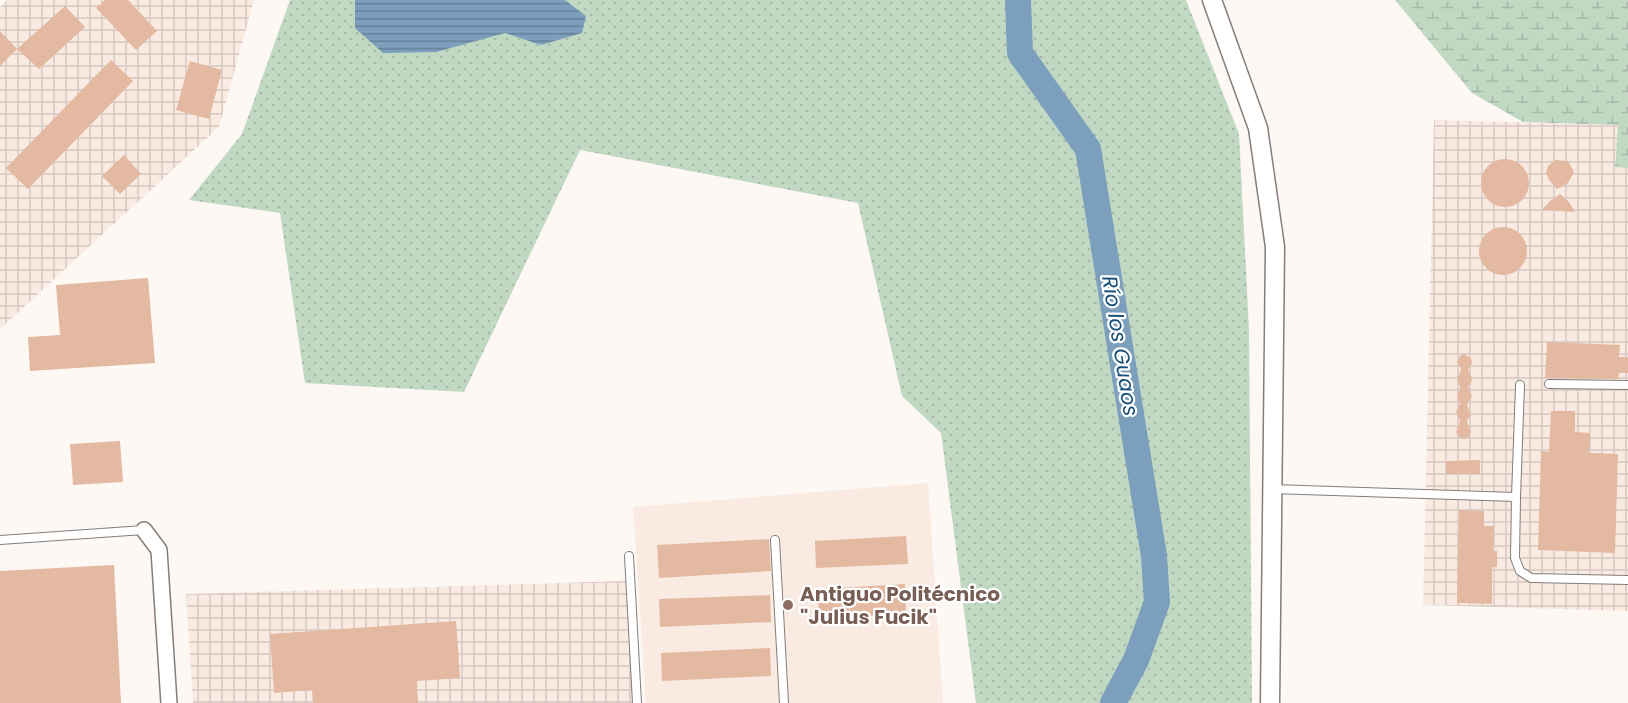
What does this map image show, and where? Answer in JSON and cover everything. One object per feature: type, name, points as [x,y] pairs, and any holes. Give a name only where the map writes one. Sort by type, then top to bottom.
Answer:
[{"type":"street","points":[[1212,0],[1258,128],[1275,247],[1270,703]]},
{"type":"street","points":[[144,530],[159,550],[169,703]]},
{"type":"lane","points":[[1549,384],[1628,385]]},
{"type":"lane","points":[[1520,385],[1515,558],[1520,571],[1531,578],[1628,580]]},
{"type":"lane","points":[[1272,489],[1516,496]]},
{"type":"lane","points":[[0,540],[144,530]]},
{"type":"lane","points":[[775,540],[784,703]]},
{"type":"lane","points":[[629,556],[637,703]]},
{"type":"shaded area","points":[[7,0],[254,0],[219,127],[0,329],[0,7]]},
{"type":"shaded area","points":[[1434,120],[1618,125],[1615,167],[1628,168],[1628,611],[1423,605]]},
{"type":"shaded area","name":"Antiguo Politécnico \"Julius Fucik\"","points":[[928,483],[943,703],[646,703],[633,507]]},
{"type":"shaded area","points":[[626,581],[633,703],[193,703],[186,594]]},
{"type":"green space","points":[[290,0],[1186,0],[1239,134],[1249,329],[1252,703],[976,703],[941,433],[902,396],[858,203],[580,150],[464,392],[305,383],[280,213],[189,200],[242,134]]},
{"type":"green space","points":[[1395,0],[1628,0],[1628,168],[1615,167],[1618,125],[1523,122],[1472,93]]},
{"type":"water","points":[[355,0],[565,0],[586,16],[582,33],[541,45],[505,33],[436,52],[383,53],[355,28]]},
{"type":"building","points":[[105,0],[128,0],[157,31],[136,50],[96,8]]},
{"type":"building","points":[[65,6],[85,27],[39,69],[17,49]]},
{"type":"building","points":[[0,31],[17,49],[0,66]]},
{"type":"building","points":[[111,60],[133,81],[28,189],[6,168]]},
{"type":"building","points":[[190,61],[222,70],[209,119],[176,110]]},
{"type":"building","points":[[124,155],[141,174],[120,194],[102,176]]},
{"type":"building","points":[[1500,159],[1510,159],[1522,166],[1529,178],[1529,188],[1522,200],[1510,207],[1500,207],[1485,196],[1481,188],[1481,178],[1492,163]]},
{"type":"building","points":[[1555,160],[1568,161],[1574,172],[1568,183],[1557,189],[1546,173],[1548,166]]},
{"type":"building","points":[[1560,194],[1575,212],[1542,210],[1550,201]]},
{"type":"building","points":[[1498,227],[1508,227],[1520,234],[1527,246],[1527,256],[1520,268],[1508,275],[1498,275],[1483,264],[1479,256],[1479,246],[1490,231]]},
{"type":"building","points":[[148,278],[155,363],[30,371],[28,337],[60,335],[56,285]]},
{"type":"building","points":[[1547,342],[1620,345],[1619,357],[1628,357],[1628,373],[1619,373],[1618,379],[1545,378]]},
{"type":"building","points":[[1464,354],[1471,358],[1472,363],[1468,370],[1472,378],[1468,386],[1472,397],[1467,405],[1471,415],[1467,421],[1471,432],[1469,437],[1464,439],[1460,438],[1456,432],[1460,421],[1456,412],[1460,403],[1457,397],[1460,387],[1457,380],[1461,369],[1457,362]]},
{"type":"building","points":[[1551,411],[1575,411],[1575,432],[1590,433],[1589,453],[1618,454],[1615,553],[1538,550],[1541,451],[1549,452]]},
{"type":"building","points":[[120,441],[123,482],[73,485],[70,444]]},
{"type":"building","points":[[1480,460],[1480,474],[1446,474],[1446,461]]},
{"type":"building","points":[[1459,510],[1484,511],[1484,526],[1494,526],[1493,551],[1497,551],[1497,567],[1492,567],[1492,604],[1457,603]]},
{"type":"building","points":[[906,536],[908,564],[816,568],[815,541]]},
{"type":"building","points":[[769,539],[771,571],[659,578],[657,545]]},
{"type":"building","points":[[114,565],[121,703],[0,703],[0,571]]},
{"type":"building","points":[[905,584],[906,614],[819,619],[817,589]]},
{"type":"building","points":[[770,595],[771,622],[660,627],[659,599]]},
{"type":"building","points":[[456,621],[460,678],[417,681],[418,703],[313,703],[312,690],[274,693],[270,634]]},
{"type":"building","points":[[770,648],[771,676],[662,681],[661,653]]},
{"type":"waterway","name":"Río los Guaos","points":[[1018,0],[1020,53],[1088,149],[1154,556],[1157,602],[1136,660],[1113,703]]},
{"type":"place","name":"Antiguo Politécnico \"Julius Fucik\"","points":[[788,605]]}]
